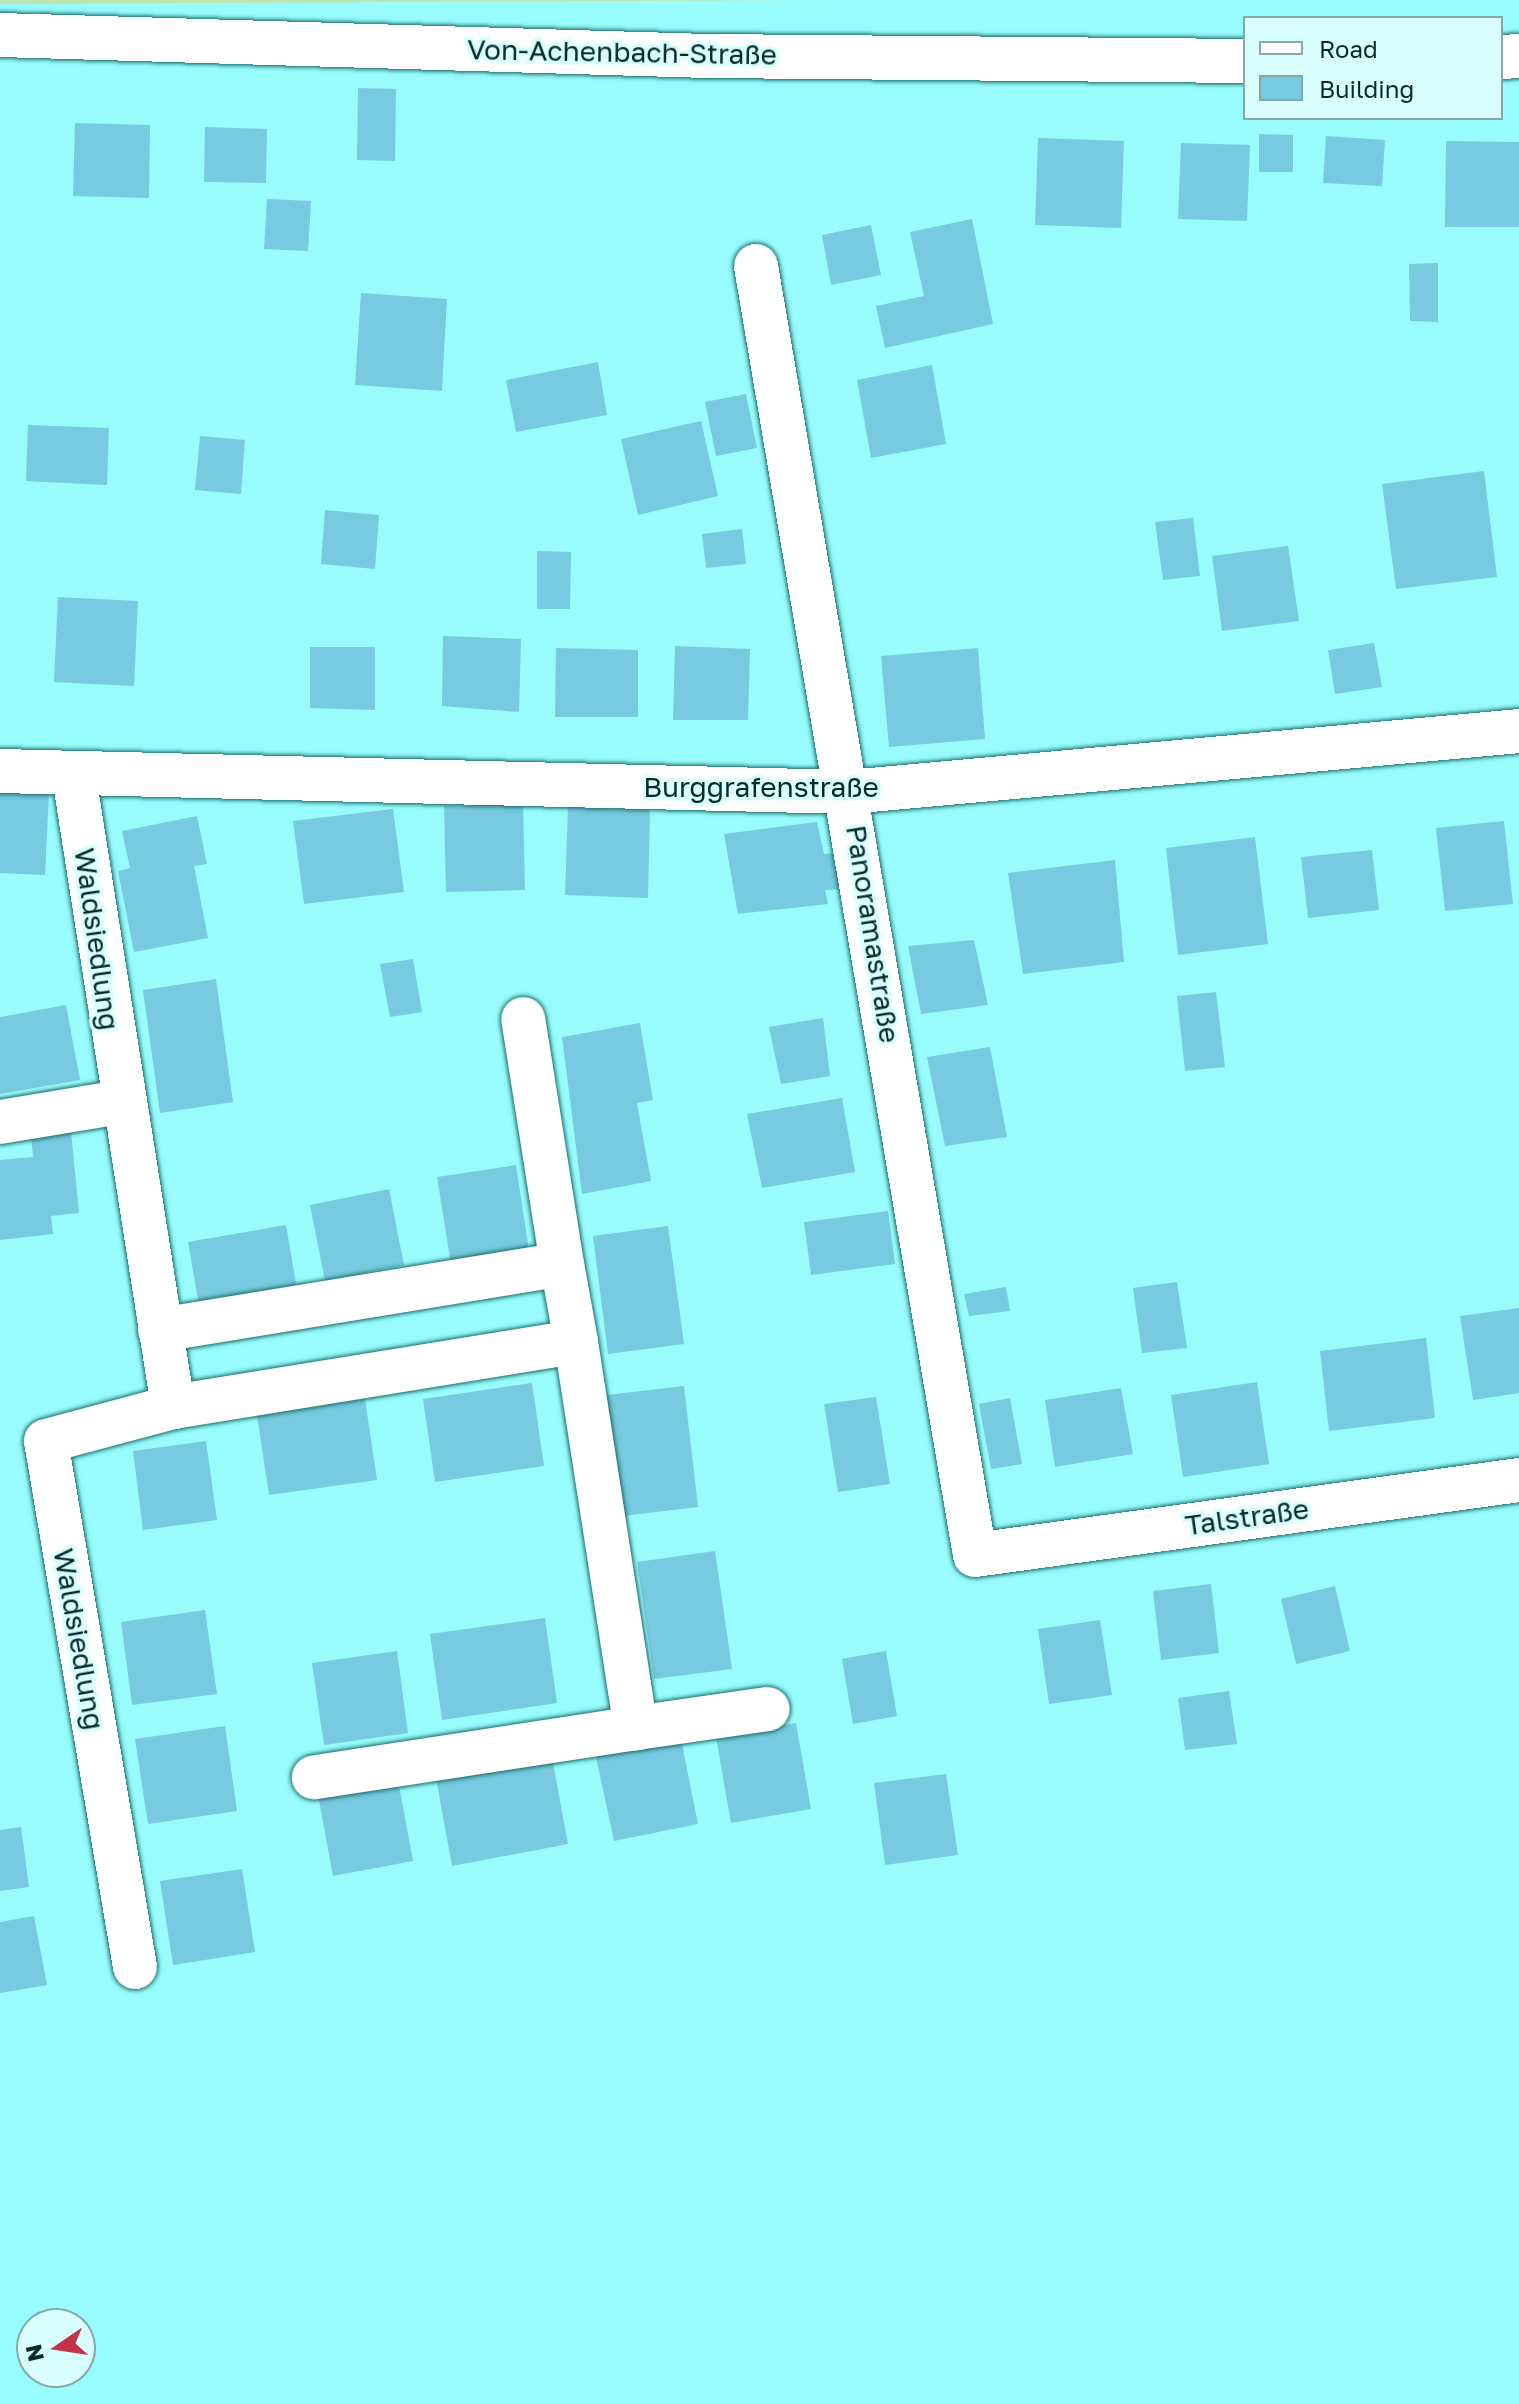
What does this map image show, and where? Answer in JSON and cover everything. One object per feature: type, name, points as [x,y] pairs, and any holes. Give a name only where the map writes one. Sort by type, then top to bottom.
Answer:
[{"type":"street","name":"Von-Achenbach-Straße","points":[[0,35],[709,56],[1243,61]]},
{"type":"street","name":"Panoramastraße","points":[[756,266],[849,792],[975,1555]]},
{"type":"street","name":"Burggrafenstraße","points":[[0,771],[74,776],[849,792],[1519,731]]},
{"type":"street","name":"Waldsiedlung","points":[[74,776],[121,1102],[173,1407]]},
{"type":"street","points":[[523,1019],[636,1728]]},
{"type":"street","points":[[0,1122],[121,1102]]},
{"type":"street","points":[[160,1330],[562,1264]]},
{"type":"street","name":"Waldsiedlung","points":[[135,1967],[46,1441],[173,1407],[576,1342]]},
{"type":"street","name":"Talstraße","points":[[975,1555],[1519,1480]]},
{"type":"street","points":[[314,1777],[768,1709]]},
{"type":"green space","points":[[0,0],[839,0],[0,4]]},
{"type":"building","points":[[358,88],[396,89],[395,161],[357,160]]},
{"type":"building","points":[[75,123],[150,125],[149,198],[73,196]]},
{"type":"building","points":[[205,127],[267,129],[266,183],[204,182]]},
{"type":"building","points":[[1259,134],[1293,135],[1293,172],[1259,172]]},
{"type":"building","points":[[1326,136],[1385,140],[1382,186],[1323,183]]},
{"type":"building","points":[[1038,138],[1124,141],[1121,228],[1035,225]]},
{"type":"building","points":[[1446,141],[1519,142],[1519,227],[1445,227]]},
{"type":"building","points":[[1181,143],[1250,145],[1247,221],[1178,219]]},
{"type":"building","points":[[267,199],[311,201],[308,251],[264,249]]},
{"type":"building","points":[[972,219],[993,324],[885,348],[876,306],[924,296],[910,232]]},
{"type":"building","points":[[871,225],[881,275],[831,285],[822,235]]},
{"type":"building","points":[[1438,263],[1438,322],[1410,321],[1409,264]]},
{"type":"building","points":[[361,293],[447,299],[442,391],[355,385]]},
{"type":"building","points":[[598,362],[607,415],[516,432],[506,380]]},
{"type":"building","points":[[932,365],[946,444],[871,458],[857,380]]},
{"type":"building","points":[[746,394],[757,448],[716,456],[705,402]]},
{"type":"building","points":[[701,421],[718,496],[638,515],[621,439]]},
{"type":"building","points":[[28,425],[109,428],[107,485],[26,481]]},
{"type":"building","points":[[200,436],[245,440],[241,494],[195,490]]},
{"type":"building","points":[[1484,471],[1497,577],[1396,589],[1382,484]]},
{"type":"building","points":[[325,510],[379,515],[375,569],[321,564]]},
{"type":"building","points":[[1193,518],[1200,576],[1163,580],[1155,522]]},
{"type":"building","points":[[742,529],[746,564],[706,568],[702,534]]},
{"type":"building","points":[[1288,546],[1299,621],[1222,631],[1212,556]]},
{"type":"building","points":[[537,551],[571,552],[570,609],[537,609]]},
{"type":"building","points":[[58,597],[138,601],[134,686],[54,682]]},
{"type":"building","points":[[443,636],[521,639],[519,712],[442,706]]},
{"type":"building","points":[[1374,643],[1382,687],[1335,694],[1328,650]]},
{"type":"building","points":[[675,646],[750,649],[748,720],[673,720]]},
{"type":"building","points":[[310,647],[375,647],[375,710],[310,708]]},
{"type":"building","points":[[556,648],[638,650],[638,717],[555,717]]},
{"type":"building","points":[[978,648],[985,739],[889,747],[881,656]]},
{"type":"building","points":[[0,791],[49,793],[45,875],[0,873]]},
{"type":"building","points":[[523,804],[525,890],[446,892],[444,806]]},
{"type":"building","points":[[568,807],[650,810],[648,898],[565,895]]},
{"type":"building","points":[[393,809],[404,892],[304,904],[293,821]]},
{"type":"building","points":[[197,816],[207,864],[194,866],[208,938],[134,952],[118,871],[130,868],[122,831]]},
{"type":"building","points":[[1504,821],[1513,904],[1445,911],[1436,828]]},
{"type":"building","points":[[817,822],[824,854],[842,852],[846,889],[825,890],[828,904],[738,914],[724,834]]},
{"type":"building","points":[[1255,837],[1268,944],[1178,955],[1166,848]]},
{"type":"building","points":[[1372,850],[1379,910],[1308,918],[1301,857]]},
{"type":"building","points":[[1115,860],[1124,962],[1023,974],[1008,873]]},
{"type":"building","points":[[974,940],[988,1005],[921,1014],[908,946]]},
{"type":"building","points":[[413,959],[422,1012],[390,1017],[380,964]]},
{"type":"building","points":[[216,979],[233,1102],[160,1113],[143,990]]},
{"type":"building","points":[[1216,992],[1225,1067],[1185,1071],[1177,996]]},
{"type":"building","points":[[66,1005],[80,1080],[0,1094],[0,1017]]},
{"type":"building","points":[[823,1018],[830,1076],[781,1084],[769,1027]]},
{"type":"building","points":[[640,1023],[653,1100],[637,1103],[651,1181],[582,1194],[562,1037]]},
{"type":"building","points":[[990,1047],[1007,1137],[945,1146],[927,1057]]},
{"type":"building","points":[[842,1098],[855,1172],[762,1188],[747,1114]]},
{"type":"building","points":[[71,1131],[79,1213],[51,1216],[53,1234],[0,1240],[0,1160],[33,1157],[31,1136]]},
{"type":"building","points":[[516,1165],[529,1251],[451,1264],[437,1177]]},
{"type":"building","points":[[389,1189],[404,1265],[325,1281],[310,1205]]},
{"type":"building","points":[[888,1211],[895,1264],[811,1275],[804,1222]]},
{"type":"building","points":[[286,1225],[298,1295],[200,1312],[188,1242]]},
{"type":"building","points":[[668,1226],[684,1344],[608,1354],[593,1236]]},
{"type":"building","points":[[1177,1282],[1187,1348],[1142,1353],[1133,1288]]},
{"type":"building","points":[[1006,1287],[1010,1311],[969,1316],[964,1294]]},
{"type":"building","points":[[1519,1308],[1519,1393],[1473,1400],[1460,1316]]},
{"type":"building","points":[[1426,1338],[1435,1418],[1329,1431],[1320,1351]]},
{"type":"building","points":[[1257,1382],[1269,1464],[1183,1477],[1171,1395]]},
{"type":"building","points":[[532,1383],[544,1466],[435,1482],[423,1399]]},
{"type":"building","points":[[684,1386],[698,1507],[622,1516],[607,1395]]},
{"type":"building","points":[[1121,1388],[1133,1454],[1055,1467],[1045,1400]]},
{"type":"building","points":[[876,1397],[890,1484],[838,1492],[824,1404]]},
{"type":"building","points":[[1010,1398],[1022,1464],[991,1469],[979,1404]]},
{"type":"building","points":[[365,1399],[377,1480],[269,1495],[257,1415]]},
{"type":"building","points":[[206,1441],[217,1520],[143,1530],[133,1451]]},
{"type":"building","points":[[715,1551],[732,1669],[654,1679],[637,1562]]},
{"type":"building","points":[[1211,1584],[1219,1653],[1161,1660],[1153,1591]]},
{"type":"building","points":[[1335,1586],[1350,1651],[1296,1664],[1281,1599]]},
{"type":"building","points":[[205,1610],[217,1694],[132,1705],[121,1622]]},
{"type":"building","points":[[545,1618],[557,1703],[442,1720],[430,1634]]},
{"type":"building","points":[[1100,1620],[1112,1695],[1049,1704],[1038,1629]]},
{"type":"building","points":[[397,1651],[408,1733],[324,1745],[312,1663]]},
{"type":"building","points":[[886,1651],[897,1716],[853,1724],[842,1659]]},
{"type":"building","points":[[1229,1691],[1237,1744],[1185,1750],[1178,1698]]},
{"type":"building","points":[[796,1723],[811,1809],[731,1823],[716,1737]]},
{"type":"building","points":[[225,1726],[237,1811],[148,1824],[135,1739]]},
{"type":"building","points":[[681,1739],[698,1824],[614,1841],[596,1757]]},
{"type":"building","points":[[552,1757],[568,1844],[452,1866],[436,1778]]},
{"type":"building","points":[[946,1774],[958,1855],[885,1865],[874,1783]]},
{"type":"building","points":[[398,1780],[413,1861],[333,1876],[318,1795]]},
{"type":"building","points":[[21,1827],[29,1887],[0,1891],[0,1830]]},
{"type":"building","points":[[242,1869],[255,1952],[173,1965],[160,1881]]},
{"type":"building","points":[[34,1916],[47,1985],[0,1993],[0,1922]]}]
